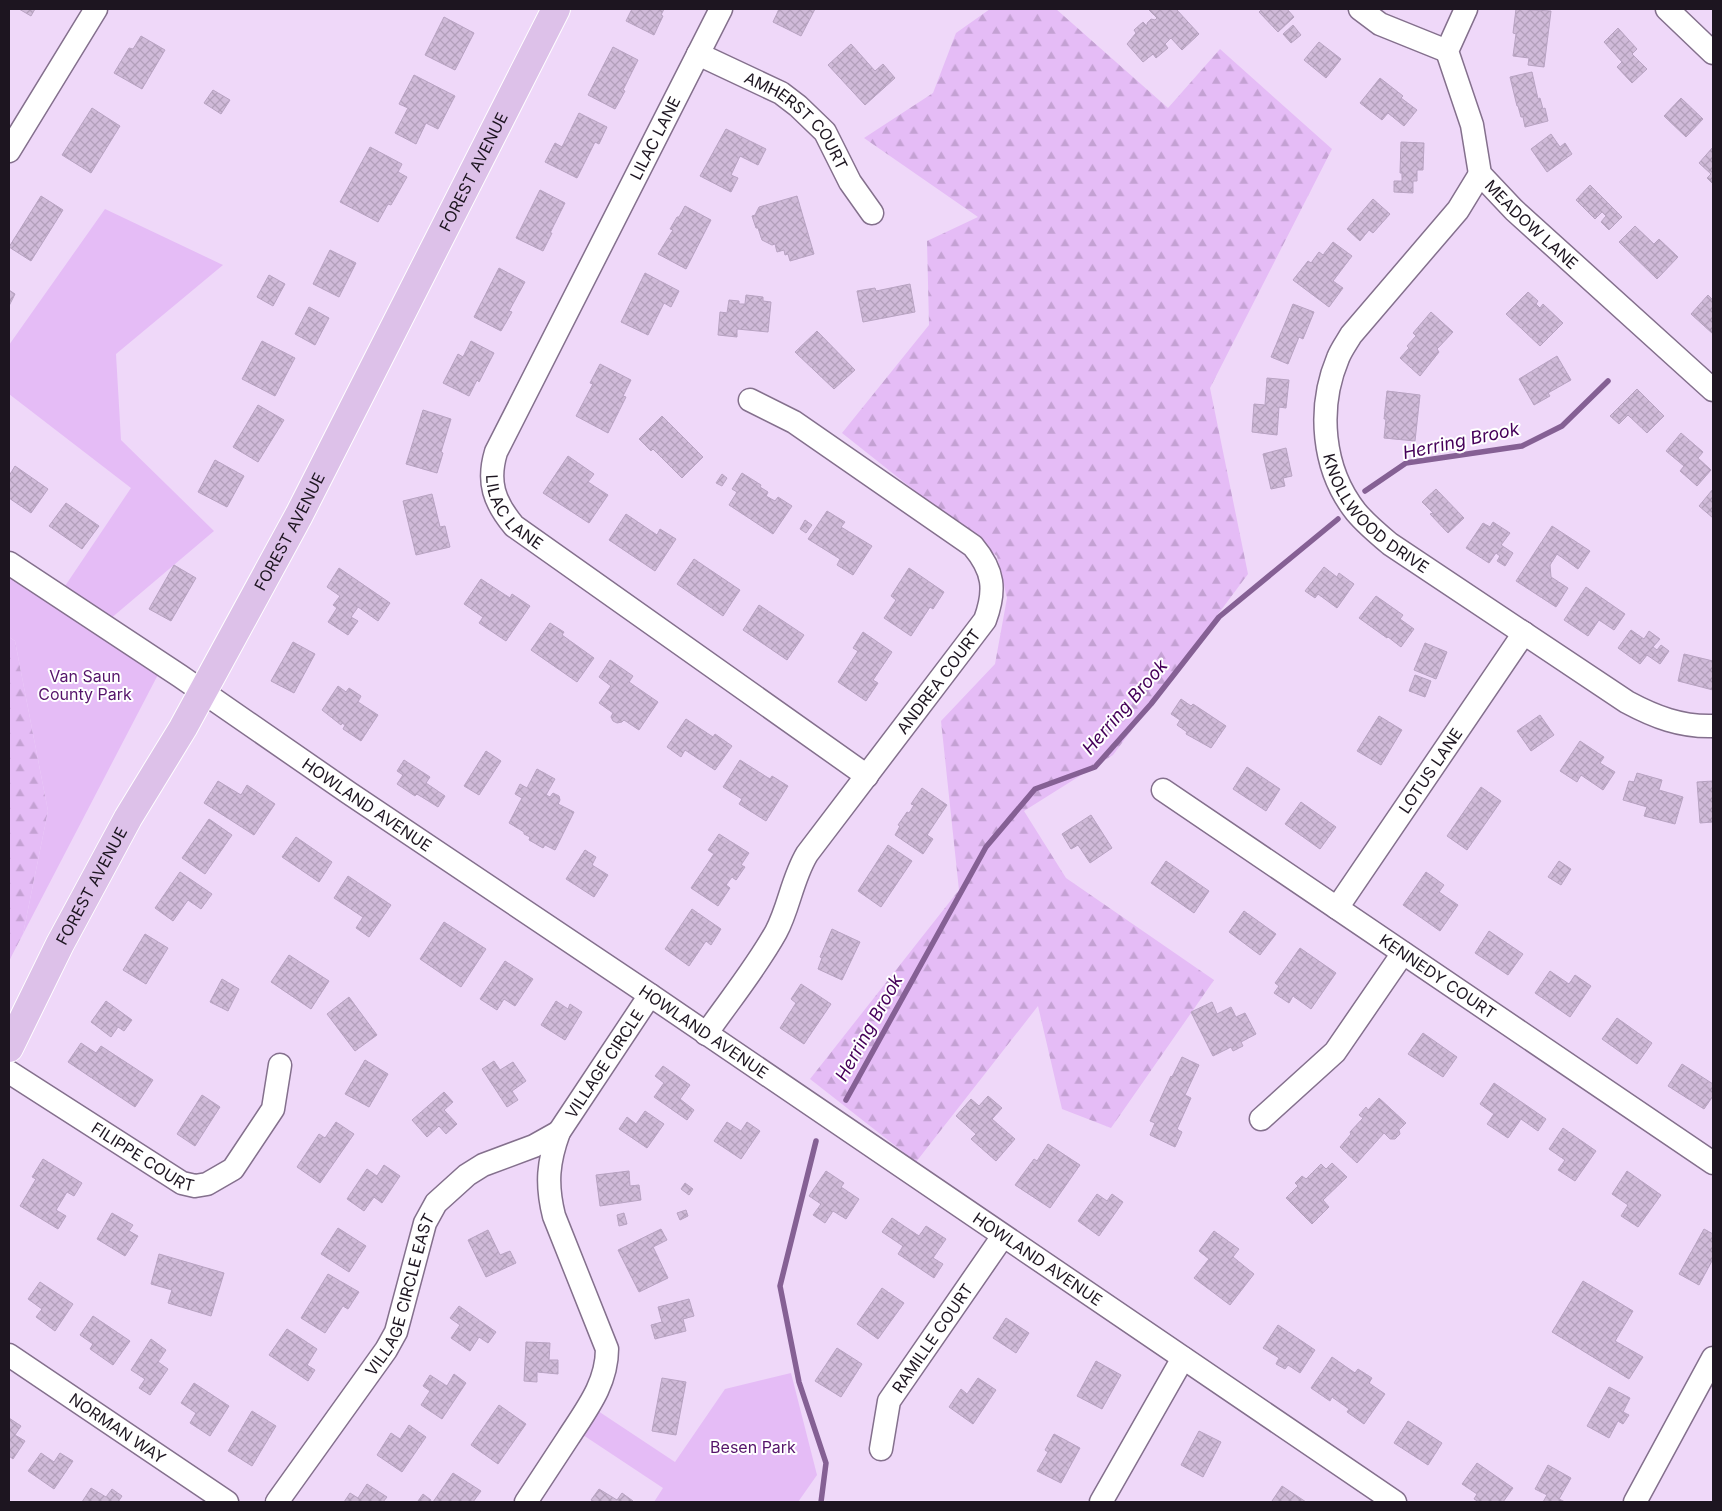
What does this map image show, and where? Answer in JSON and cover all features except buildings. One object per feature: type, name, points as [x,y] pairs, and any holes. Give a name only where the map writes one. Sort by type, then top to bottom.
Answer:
[{"type":"main road","name":"FOREST AVENUE","points":[[9,1048],[60,944],[124,826],[203,693],[299,514],[556,9]]},
{"type":"street","points":[[9,151],[96,9]]},
{"type":"street","name":"LILAC LANE","points":[[721,9],[496,452],[492,480],[496,498],[514,526],[867,776]]},
{"type":"street","points":[[1360,9],[1380,24],[1447,51],[1466,9]]},
{"type":"street","points":[[1667,9],[1713,53]]},
{"type":"street","name":"MEADOW LANE","points":[[1447,51],[1472,126],[1480,174],[1514,210],[1713,390]]},
{"type":"street","name":"AMHERST COURT","points":[[698,54],[781,93],[798,106],[825,132],[850,182],[872,213]]},
{"type":"street","name":"KNOLLWOOD DRIVE","points":[[1480,174],[1458,210],[1351,335],[1338,357],[1329,385],[1325,413],[1326,440],[1332,465],[1342,489],[1356,511],[1372,529],[1390,544],[1627,702],[1649,714],[1673,722],[1713,726]]},
{"type":"street","name":"ANDREA COURT","points":[[706,1034],[776,933],[785,913],[797,874],[807,854],[985,620],[991,604],[993,587],[990,571],[983,557],[973,546],[794,422],[750,400]]},
{"type":"street","name":"HOWLAND AVENUE","points":[[9,563],[650,995],[1395,1502]]},
{"type":"street","name":"LOTUS LANE","points":[[1337,908],[1524,633]]},
{"type":"street","name":"KENNEDY COURT","points":[[1163,790],[1713,1164]]},
{"type":"street","points":[[1261,1119],[1335,1052],[1403,953]]},
{"type":"street","name":"VILLAGE CIRCLE","points":[[526,1502],[596,1396],[604,1376],[607,1355],[607,1348],[554,1216],[549,1198],[548,1176],[552,1152],[560,1132],[650,995]]},
{"type":"street","name":"FILIPPE COURT","points":[[9,1072],[182,1183],[195,1186],[207,1184],[233,1169],[273,1109],[280,1065]]},
{"type":"street","name":"VILLAGE CIRCLE EAST","points":[[277,1502],[390,1344],[396,1332],[425,1223],[436,1203],[467,1175],[483,1165],[534,1146],[560,1132]]},
{"type":"street","name":"RAMILLE COURT","points":[[881,1449],[889,1401],[1003,1236]]},
{"type":"street","name":"NORMAN WAY","points":[[9,1355],[228,1502]]},
{"type":"street","points":[[1101,1502],[1183,1358]]},
{"type":"street","points":[[1635,1502],[1712,1362]]},
{"type":"green space","points":[[990,9],[1056,9],[1168,108],[1220,49],[1332,149],[1210,388],[1248,574],[1113,755],[1024,811],[1066,878],[1214,980],[1111,1128],[1062,1109],[1038,1006],[916,1162],[810,1079],[959,890],[941,721],[995,664],[1007,598],[997,556],[842,433],[929,325],[927,241],[978,217],[864,138],[933,93],[956,33]]},
{"type":"green space","name":"Van Saun County Park","points":[[105,209],[223,265],[116,354],[121,440],[214,531],[103,625],[163,665],[23,934],[48,811],[15,641],[9,637],[9,561],[59,595],[131,488],[9,394],[9,345]]},
{"type":"green space","points":[[9,637],[15,641],[48,811],[23,934],[9,961]]},
{"type":"green space","name":"Besen Park","points":[[791,1373],[817,1475],[798,1502],[654,1502],[663,1488],[574,1429],[589,1405],[675,1462],[725,1389]]},
{"type":"waterway","name":"Herring Brook","points":[[1365,491],[1406,463],[1522,446],[1562,426],[1608,381]]},
{"type":"waterway","name":"Herring Brook","points":[[846,1100],[986,847],[1035,789],[1095,767],[1151,704],[1219,617],[1338,519]]},
{"type":"waterway","name":"Herring Brook","points":[[816,1141],[780,1286],[799,1382],[826,1463],[821,1502]]}]
